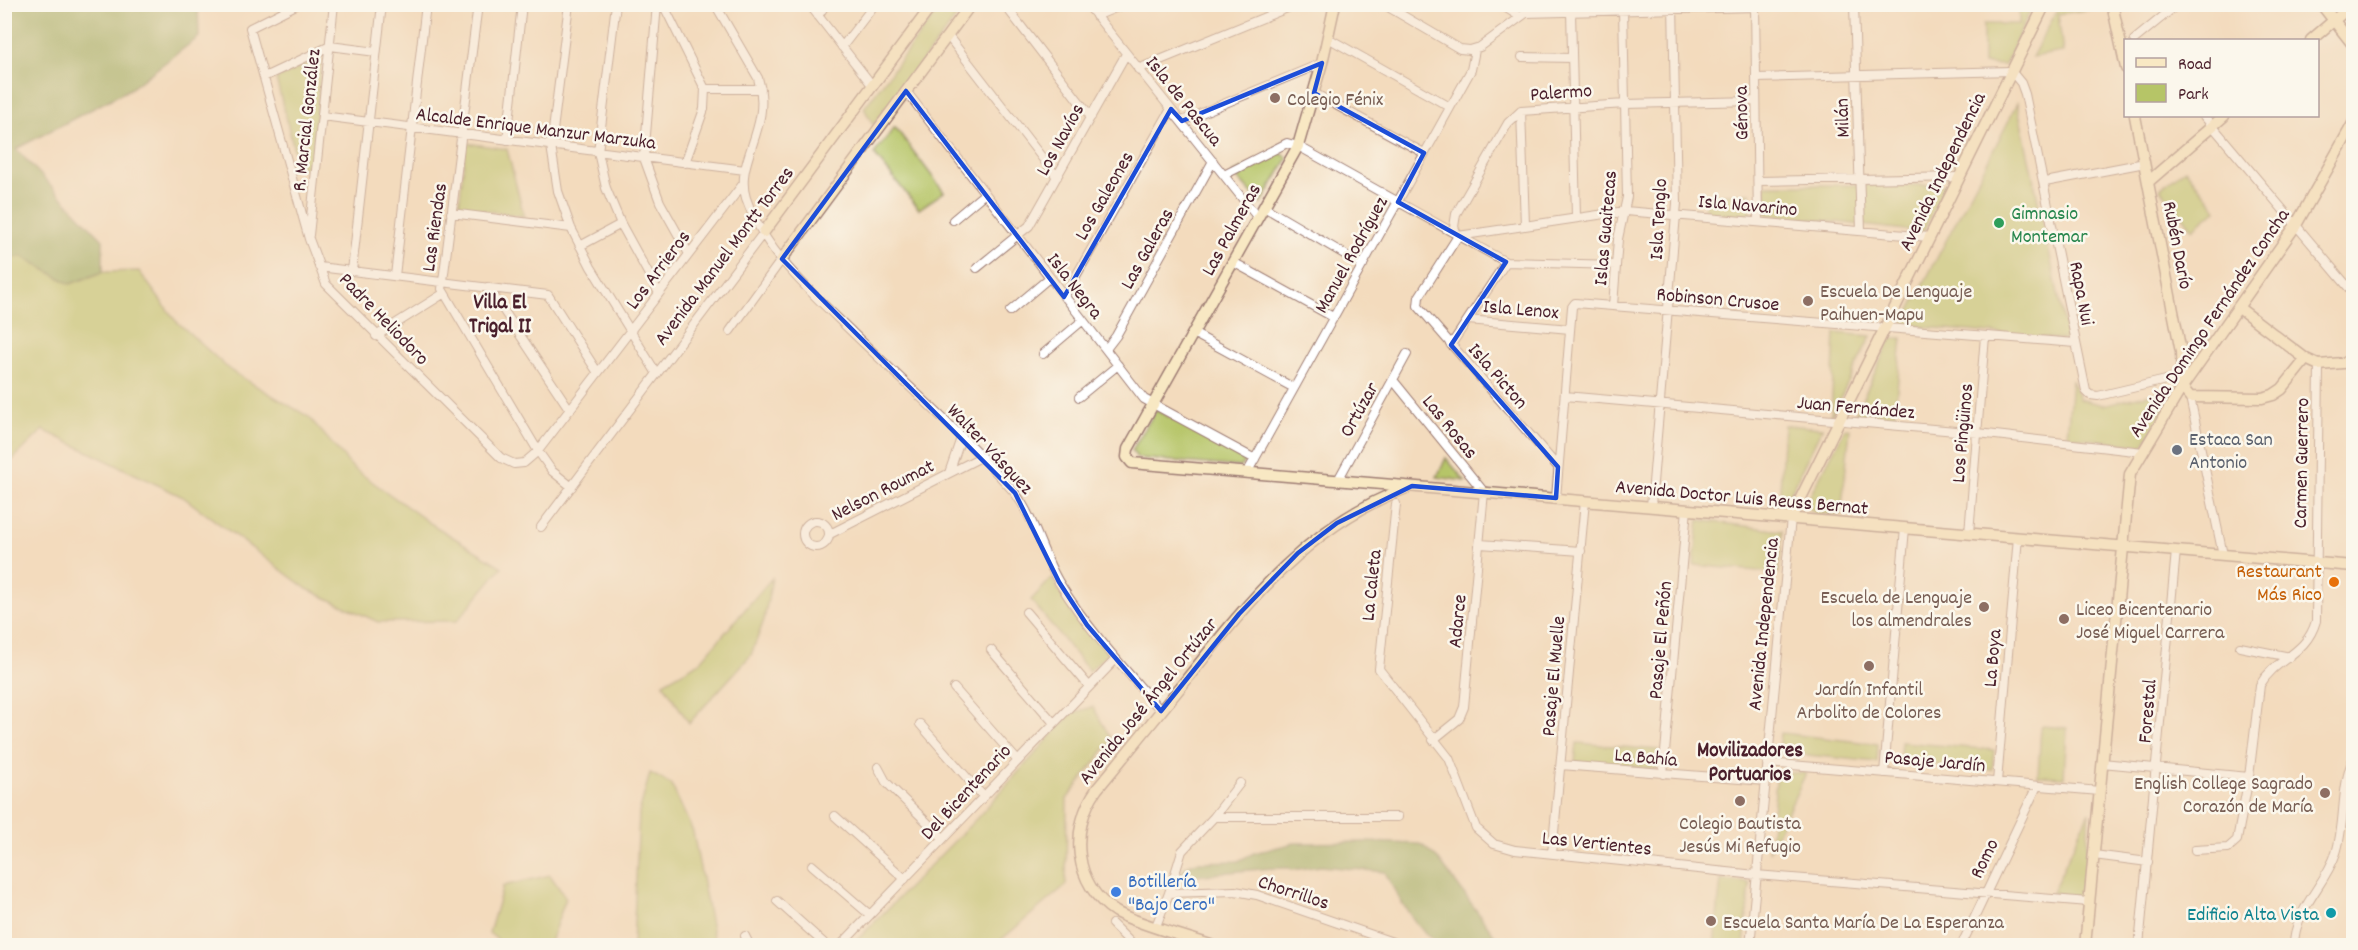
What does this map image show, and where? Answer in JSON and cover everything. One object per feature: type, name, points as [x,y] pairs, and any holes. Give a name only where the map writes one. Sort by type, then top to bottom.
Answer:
[{"type":"street","name":"Padre Heliodoro","points":[[298,4],[250,28],[309,239],[329,289],[501,458],[510,463],[522,464],[538,451]]},
{"type":"street","name":"R. Marcial González","points":[[309,239],[334,4]]},
{"type":"street","points":[[352,271],[382,4]]},
{"type":"street","points":[[395,276],[426,4]]},
{"type":"street","name":"Las Riendas","points":[[477,4],[442,281],[443,294],[538,451],[552,471],[572,487]]},
{"type":"street","points":[[507,140],[522,4]]},
{"type":"street","points":[[569,4],[551,146],[558,191],[580,246],[657,374]]},
{"type":"street","points":[[616,4],[598,152],[606,188],[621,224],[659,293]]},
{"type":"street","points":[[657,4],[644,158],[660,202],[689,254]]},
{"type":"street","points":[[663,4],[705,89],[704,110],[685,163]]},
{"type":"street","points":[[715,4],[758,78],[760,89],[761,120],[745,170],[743,184]]},
{"type":"street","points":[[809,4],[872,85]]},
{"type":"street","points":[[818,16],[826,4]]},
{"type":"street","points":[[842,47],[875,4]]},
{"type":"street","name":"Avenida Manuel Montt Torres","points":[[541,527],[933,4]]},
{"type":"street","points":[[730,331],[971,4]]},
{"type":"street","points":[[1004,4],[1091,117]]},
{"type":"street","name":"Isla de Pascua","points":[[1087,4],[1258,218]]},
{"type":"street","points":[[1096,16],[1125,4]]},
{"type":"street","points":[[1138,69],[1298,4]]},
{"type":"street","name":"Las Palmeras","points":[[1128,459],[1128,449],[1298,146],[1322,63],[1335,4]]},
{"type":"street","points":[[1383,4],[1461,48],[1475,50],[1526,13],[1589,8],[1755,6]]},
{"type":"street","points":[[1500,4],[1513,8],[1519,16]]},
{"type":"street","name":"Milán","points":[[1854,4],[1861,231]]},
{"type":"street","name":"Avenida Independencia","points":[[1750,945],[1791,518],[2045,4]]},
{"type":"street","points":[[2112,4],[2124,49]]},
{"type":"street","points":[[2138,39],[2178,4]]},
{"type":"street","points":[[2321,4],[2354,46]]},
{"type":"street","points":[[2312,39],[2353,4]]},
{"type":"street","name":"Isla Tenglo","points":[[1651,506],[1675,214],[1673,6]]},
{"type":"street","name":"Génova","points":[[1755,6],[1758,222]]},
{"type":"street","name":"Islas Guaitecas","points":[[1613,306],[1616,265],[1627,197],[1623,9]]},
{"type":"street","points":[[1570,11],[1576,217]]},
{"type":"street","points":[[948,36],[1057,177]]},
{"type":"street","points":[[1328,38],[1450,107]]},
{"type":"street","points":[[264,76],[330,46],[376,52]]},
{"type":"street","name":"Manuel Rodríguez","points":[[1247,473],[1450,107],[1473,64],[1475,50]]},
{"type":"street","name":"Los Navíos","points":[[977,268],[1029,226],[1126,54]]},
{"type":"street","points":[[1522,57],[1572,57]]},
{"type":"street","points":[[1182,121],[1322,63]]},
{"type":"street","points":[[1756,78],[2011,71]]},
{"type":"street","name":"Rapa Nui","points":[[2011,71],[2021,83],[2025,94],[2045,182],[2086,391],[2094,396],[2183,381]]},
{"type":"street","points":[[705,89],[760,89]]},
{"type":"street","name":"Isla Negra","points":[[906,91],[1082,321],[1152,405],[1255,459]]},
{"type":"street","points":[[1314,93],[1424,153]]},
{"type":"street","name":"Palermo","points":[[1417,303],[1458,236],[1454,227],[1456,214],[1508,123],[1521,111],[1625,104],[1756,101]]},
{"type":"street","name":"Los Galeones","points":[[1064,297],[1171,109]]},
{"type":"street","points":[[1521,111],[1525,225]]},
{"type":"street","name":"Alcalde Enrique Manzur Marzuka","points":[[322,116],[745,170]]},
{"type":"street","name":"Rubén Darío","points":[[2135,117],[2181,352],[2183,381]]},
{"type":"street","points":[[2205,117],[2354,294]]},
{"type":"street","points":[[2148,182],[2223,117]]},
{"type":"street","name":"Avenida Domingo Fernández Concha","points":[[2085,945],[2130,474],[2183,381],[2239,308],[2296,225],[2354,122]]},
{"type":"street","points":[[1224,175],[1287,143],[1298,146],[1506,262],[1616,265]]},
{"type":"street","name":"Las Galeras","points":[[1106,350],[1116,336],[1213,161]]},
{"type":"street","points":[[2045,182],[2145,164]]},
{"type":"street","name":"Isla Navarino","points":[[1758,181],[1959,177]]},
{"type":"street","name":"Walter Vásquez","points":[[743,184],[752,214],[798,280],[981,457],[1021,501],[1035,526],[1059,582],[1087,625],[1161,711]]},
{"type":"street","name":"Los Arrieros","points":[[538,451],[743,184]]},
{"type":"street","points":[[953,220],[984,194]]},
{"type":"street","points":[[1264,207],[1363,264]]},
{"type":"street","name":"Isla Navarino","points":[[1458,236],[1576,217],[1624,212],[1675,214],[1929,237]]},
{"type":"street","points":[[451,213],[571,228]]},
{"type":"street","points":[[580,246],[621,224]]},
{"type":"street","points":[[1233,262],[1333,317]]},
{"type":"street","points":[[1451,345],[1506,262]]},
{"type":"street","points":[[320,267],[548,295],[598,373]]},
{"type":"street","points":[[1010,311],[1049,278]]},
{"type":"street","points":[[488,287],[570,410]]},
{"type":"street","points":[[376,336],[443,294]]},
{"type":"street","name":"Isla Picton","points":[[1417,303],[1558,467]]},
{"type":"street","name":"Robinson Crusoe","points":[[1570,329],[1574,304],[2076,344]]},
{"type":"street","points":[[2239,308],[2306,359],[2319,365],[2354,362]]},
{"type":"street","name":"Isla Lenox","points":[[1468,320],[1570,329]]},
{"type":"street","points":[[1044,354],[1082,321]]},
{"type":"street","points":[[1556,498],[1570,329]]},
{"type":"street","points":[[1192,333],[1294,388]]},
{"type":"street","name":"Los Pingüinos","points":[[1969,533],[1985,336]]},
{"type":"street","name":"Ortúzar","points":[[1338,480],[1407,354]]},
{"type":"street","points":[[2190,397],[2268,397],[2282,389],[2306,359]]},
{"type":"street","points":[[1079,397],[1118,365]]},
{"type":"street","name":"Carmen Guerrero","points":[[2195,850],[2228,848],[2237,840],[2249,777],[2258,690],[2267,676],[2308,642],[2316,621],[2319,365]]},
{"type":"street","name":"Las Rosas","points":[[1393,380],[1484,492]]},
{"type":"street","points":[[2183,381],[2190,397],[2223,555]]},
{"type":"street","name":"Juan Fernández","points":[[1565,396],[1978,433],[2143,452]]},
{"type":"street","name":"Nelson Roumat","points":[[949,473],[961,438]]},
{"type":"street","name":"Nelson Roumat","points":[[830,534],[981,457]]},
{"type":"street","name":"Avenida Doctor Luis Reuss Bernat","points":[[1128,459],[1138,465],[2354,566]]},
{"type":"street","name":"Avenida José Ángel Ortúzar","points":[[1213,945],[1119,913],[1102,900],[1084,873],[1078,842],[1083,814],[1091,797],[1239,614],[1298,554],[1355,512],[1412,486]]},
{"type":"street","name":"Adarce","points":[[1433,740],[1456,722],[1463,711],[1484,492]]},
{"type":"street","name":"Pasaje El Muelle","points":[[1552,854],[1585,501]]},
{"type":"street","name":"La Caleta","points":[[1379,669],[1396,504]]},
{"type":"street","name":"Pasaje El Peñón","points":[[1663,774],[1687,509]]},
{"type":"street","points":[[1884,773],[1905,528]]},
{"type":"street","name":"La Boya","points":[[1997,782],[2018,537]]},
{"type":"street","points":[[1480,544],[1581,551]]},
{"type":"street","name":"Forestal","points":[[2139,945],[2176,551]]},
{"type":"street","points":[[1026,612],[1088,685]]},
{"type":"street","points":[[2240,647],[2290,657]]},
{"type":"street","points":[[991,650],[1053,722]]},
{"type":"street","name":"Del Bicentenario","points":[[840,945],[1088,685],[1116,659]]},
{"type":"street","name":"Las Vertientes","points":[[1379,669],[1453,765],[1469,814],[1482,835],[1494,844],[1507,849],[1756,875],[2090,902]]},
{"type":"street","points":[[954,688],[1017,760]]},
{"type":"street","points":[[920,724],[983,796]]},
{"type":"street","points":[[2294,945],[2300,915],[2326,876],[2336,852],[2345,783],[2354,757]]},
{"type":"street","name":"Pasaje Jardín","points":[[1767,763],[2100,791]]},
{"type":"street","points":[[2102,763],[2249,777]]},
{"type":"street","name":"La Bahía","points":[[1561,765],[1765,781]]},
{"type":"street","points":[[878,767],[886,782],[943,838]]},
{"type":"street","points":[[1156,926],[1182,851],[1214,817],[1240,783]]},
{"type":"street","name":"Romo","points":[[1960,945],[2037,786]]},
{"type":"street","points":[[2343,806],[2354,806]]},
{"type":"street","points":[[835,816],[905,879]]},
{"type":"street","points":[[1214,817],[1398,817]]},
{"type":"street","points":[[2094,855],[2148,862]]},
{"type":"street","points":[[812,865],[870,915]]},
{"type":"street","name":"Chorrillos","points":[[1169,893],[1235,891],[1257,895],[1404,945]]},
{"type":"street","points":[[777,901],[828,945]]},
{"type":"street","points":[[1112,924],[1134,945]]},
{"type":"street","points":[[745,936],[750,945]]},
{"type":"street","points":[[2139,945],[2157,945]]},
{"type":"highlighted area","points":[[1322,63],[1314,93],[1424,153],[1398,202],[1506,262],[1451,345],[1558,467],[1556,498],[1412,486],[1337,523],[1298,553],[1239,614],[1161,711],[1087,625],[1059,582],[1015,493],[782,259],[906,91],[1064,297],[1171,109],[1182,121]]},
{"type":"green space","points":[[5,4],[198,5],[199,37],[130,89],[16,149],[103,240],[103,272],[70,284],[22,256],[5,259]]},
{"type":"green space","points":[[942,5],[966,5],[873,125],[864,108]]},
{"type":"green space","points":[[2019,5],[2033,5],[2005,65],[1983,64],[1983,24],[2019,24]]},
{"type":"green space","points":[[2060,5],[2099,5],[2100,8],[2058,14],[2063,52],[2032,57]]},
{"type":"green space","points":[[322,57],[312,163],[304,168],[298,165],[276,79]]},
{"type":"green space","name":"Gimnasio Montemar","points":[[2017,103],[2068,340],[1902,325],[2008,122]]},
{"type":"green space","points":[[895,127],[944,192],[919,209],[874,154]]},
{"type":"green space","points":[[466,143],[507,149],[524,216],[459,207]]},
{"type":"green space","points":[[1279,152],[1288,158],[1261,204],[1233,173]]},
{"type":"green space","points":[[2185,169],[2217,209],[2193,229],[2160,189]]},
{"type":"green space","points":[[1765,185],[1945,185],[1923,232],[1766,214]]},
{"type":"green space","points":[[1750,193],[1750,216],[1705,214],[1705,195]]},
{"type":"green space","points":[[22,256],[70,284],[103,272],[139,271],[175,320],[231,371],[309,417],[353,468],[430,523],[502,567],[457,621],[378,622],[307,589],[183,497],[43,430],[5,467],[5,259]]},
{"type":"green space","points":[[1835,333],[1871,336],[1831,417]]},
{"type":"green space","points":[[1891,338],[1902,338],[1894,421],[1855,415]]},
{"type":"green space","points":[[2072,380],[2079,399],[2103,405],[2168,390],[2172,395],[2143,446],[2067,436]]},
{"type":"green space","points":[[1156,410],[1247,458],[1241,467],[1137,458],[1132,450]]},
{"type":"green space","points":[[1784,425],[1822,428],[1785,504],[1779,506]]},
{"type":"green space","points":[[1845,429],[1850,429],[1841,515],[1816,514],[1805,505]]},
{"type":"green space","points":[[1446,458],[1465,481],[1437,477]]},
{"type":"green space","points":[[1699,520],[1782,531],[1779,573],[1694,565]]},
{"type":"green space","points":[[772,578],[764,620],[751,655],[689,723],[663,683],[700,662]]},
{"type":"green space","points":[[1052,578],[1074,617],[1108,653],[1089,671],[1031,600]]},
{"type":"green space","points":[[1093,707],[1112,740],[1067,799],[1066,885],[995,945],[852,945],[977,818],[1072,713]]},
{"type":"green space","points":[[2041,726],[2067,728],[2064,777],[2038,776]]},
{"type":"green space","points":[[1780,733],[1878,744],[1877,762],[1778,752]]},
{"type":"green space","points":[[1901,742],[1994,750],[1992,770],[1899,761]]},
{"type":"green space","points":[[1577,743],[1659,750],[1657,769],[1575,762]]},
{"type":"green space","points":[[1777,772],[1806,773],[1769,852]]},
{"type":"green space","points":[[650,773],[671,784],[693,832],[715,945],[633,945],[639,813]]},
{"type":"green space","points":[[2089,812],[2084,897],[2052,893]]},
{"type":"green space","points":[[1294,843],[1421,844],[1439,860],[1502,945],[1453,947],[1437,942],[1410,915],[1385,872],[1321,866],[1292,870],[1289,868],[1261,869],[1178,878],[1185,866],[1197,862],[1238,861],[1254,853]]},
{"type":"green space","points":[[550,875],[566,898],[549,945],[504,945],[489,933],[503,886]]},
{"type":"green space","points":[[1721,880],[1750,883],[1744,945],[1714,945]]},
{"type":"place","name":"Colegio Fénix","points":[[1275,98]]},
{"type":"place","name":"Gimnasio Montemar","points":[[1999,223]]},
{"type":"place","name":"Escuela De Lenguaje Paihuen-Mapu","points":[[1808,301]]},
{"type":"place","name":"Estaca San Antonio","points":[[2177,450]]},
{"type":"place","name":"Restaurant Más Rico","points":[[2334,582]]},
{"type":"place","name":"Escuela de Lenguaje los almendrales","points":[[1984,607]]},
{"type":"place","name":"Liceo Bicentenario José Miguel Carrera","points":[[2064,619]]},
{"type":"place","name":"Jardín Infantil Arbolito de Colores","points":[[1869,666]]},
{"type":"place","name":"English College Sagrado Corazón de María","points":[[2325,793]]},
{"type":"place","name":"Colegio Bautista Jesús Mi Refugio","points":[[1740,801]]},
{"type":"place","name":"Botillería \"Bajo Cero\"","points":[[1116,892]]},
{"type":"place","name":"Edificio Alta Vista","points":[[2331,913]]},
{"type":"place","name":"Escuela Santa María De La Esperanza","points":[[1711,921]]},
{"type":"district","name":"Villa El Trigal II","points":[[500,313]]},
{"type":"district","name":"Movilizadores Portuarios","points":[[1750,761]]}]
